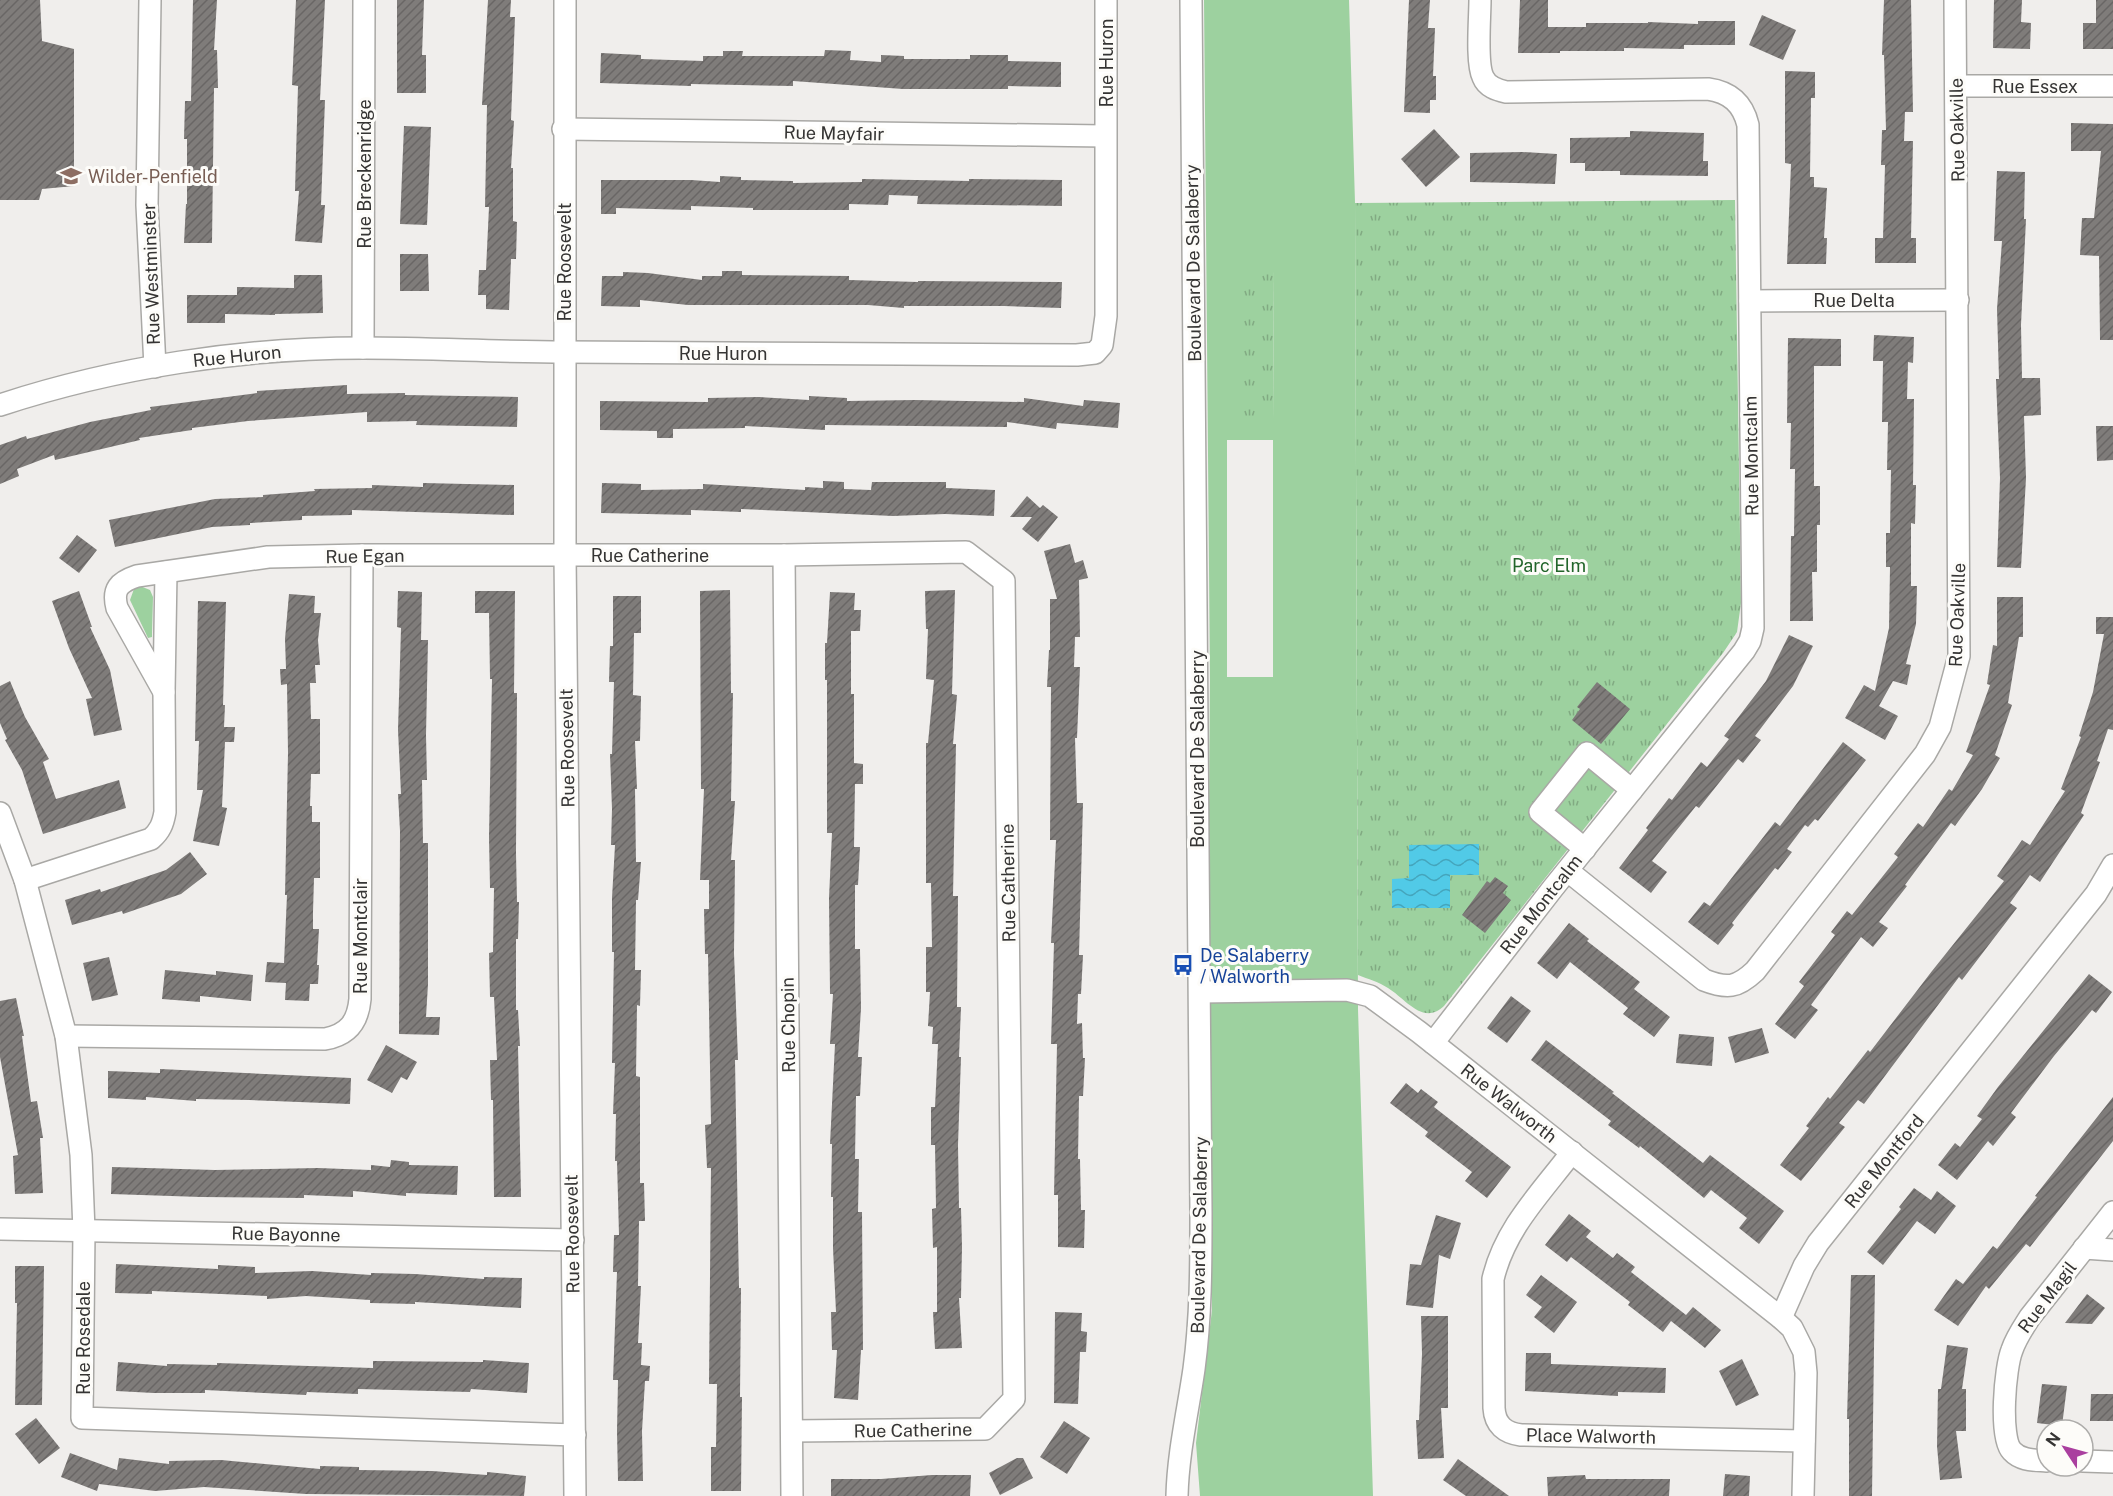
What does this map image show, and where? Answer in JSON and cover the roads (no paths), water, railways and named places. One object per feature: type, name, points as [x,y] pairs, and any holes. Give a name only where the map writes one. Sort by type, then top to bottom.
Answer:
[{"type":"street","name":"Rue Westminster","points":[[150,0],[147,205],[155,367]]},
{"type":"street","name":"Rue Breckenridge","points":[[363,348],[364,0]]},
{"type":"street","name":"Rue Roosevelt","points":[[565,0],[563,129],[565,555],[575,1496]]},
{"type":"street","name":"Rue Huron","points":[[0,405],[66,386],[190,361],[241,355],[363,348],[564,352],[1065,355],[1095,353],[1102,345],[1106,316],[1106,0]]},
{"type":"street","name":"Boulevard De Salaberry","points":[[1177,1496],[1181,1439],[1196,1349],[1200,1294],[1200,992],[1191,0]]},
{"type":"street","name":"Rue Montcalm","points":[[1433,1043],[1750,641],[1753,628],[1748,125],[1746,116],[1736,101],[1722,92],[1708,90],[1506,92],[1497,90],[1488,85],[1480,67],[1480,0]]},
{"type":"street","name":"Rue Oakville","points":[[1568,871],[1704,980],[1716,985],[1730,986],[1744,981],[1755,971],[1925,754],[1940,727],[1959,656],[1955,0]]},
{"type":"street","name":"Rue Essex","points":[[1956,86],[2113,86]]},
{"type":"street","name":"Rue Mayfair","points":[[563,129],[1105,136]]},
{"type":"street","name":"Rue Delta","points":[[1750,301],[1958,300]]},
{"type":"street","name":"Rue Catherine","points":[[565,555],[966,552],[1004,581],[1014,1399],[985,1429],[792,1431]]},
{"type":"street","name":"Rue Montclair","points":[[66,1036],[325,1039],[337,1037],[355,1022],[360,999],[362,555]]},
{"type":"street","name":"Rue Egan","points":[[164,692],[117,608],[114,597],[117,588],[125,580],[268,557],[565,555]]},
{"type":"street","name":"Rue Chopin","points":[[784,555],[792,1496]]},
{"type":"street","name":"Rue Egan","points":[[25,880],[140,843],[151,839],[159,832],[165,812],[166,572]]},
{"type":"street","points":[[1585,849],[1540,812],[1587,753],[1632,790]]},
{"type":"street","name":"Rue Rosedale","points":[[0,813],[25,880],[66,1036],[81,1155],[84,1231],[82,1418],[575,1435]]},
{"type":"street","name":"Rue Montford","points":[[1781,1318],[1804,1266],[1818,1243],[2096,894],[2112,869]]},
{"type":"street","name":"Rue Walworth","points":[[1200,992],[1347,990],[1360,992],[1380,1003],[1781,1318]]},
{"type":"street","name":"Place Walworth","points":[[1572,1152],[1520,1218],[1508,1236],[1498,1259],[1493,1279],[1494,1408],[1497,1422],[1511,1434],[1521,1435],[1804,1441]]},
{"type":"street","name":"Rue Magil","points":[[2035,1460],[2020,1457],[2007,1444],[2005,1433],[2007,1370],[2011,1351],[2019,1334],[2113,1212]]},
{"type":"street","name":"Rue Bayonne","points":[[0,1230],[573,1240]]},
{"type":"street","name":"Rue Magil","points":[[2084,1248],[2113,1250]]},
{"type":"street","points":[[1781,1318],[1792,1328],[1804,1352],[1806,1373],[1803,1496]]},
{"type":"street","points":[[2095,1461],[2113,1462]]},
{"type":"water","points":[[1479,844],[1479,875],[1450,875],[1450,908],[1392,908],[1392,879],[1409,878],[1409,845]]},
{"type":"place","name":"Wilder-Penfield","points":[[71,176]]},
{"type":"place","name":"De Salaberry / Walworth","points":[[1183,965]]},
{"type":"park label","name":"Parc Elm","points":[[1549,565]]}]
